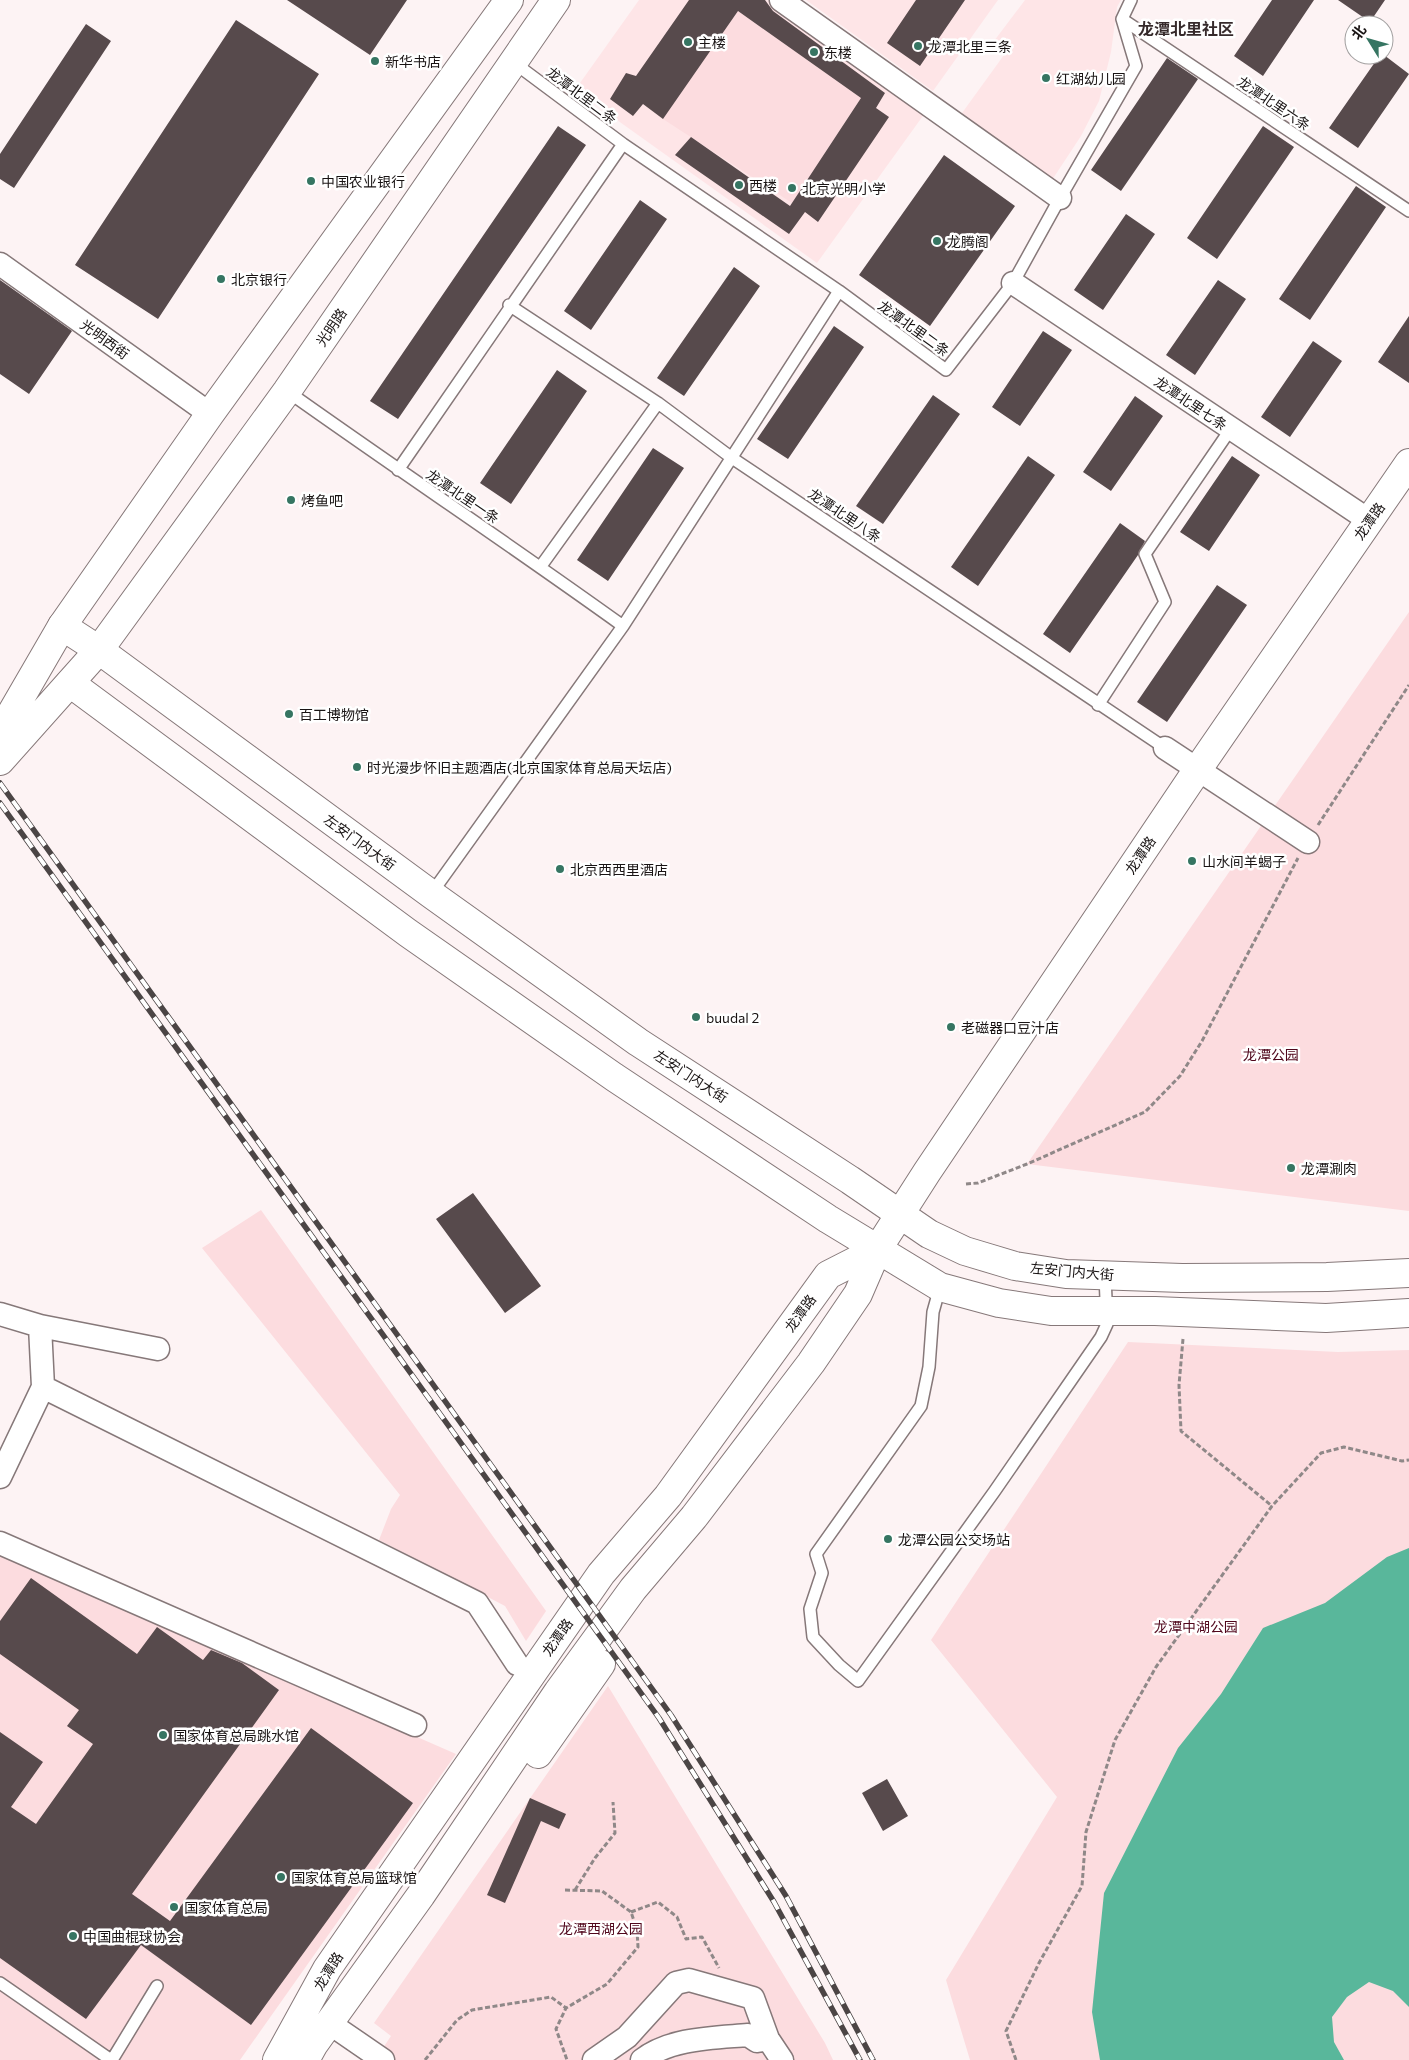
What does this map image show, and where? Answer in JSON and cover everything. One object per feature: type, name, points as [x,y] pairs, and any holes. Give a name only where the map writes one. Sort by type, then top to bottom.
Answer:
[{"type":"street","points":[[0,733],[62,626],[210,414],[509,0]]},
{"type":"street","name":"光明路","points":[[0,761],[99,650],[287,392],[556,0]]},
{"type":"street","points":[[781,0],[1060,198]]},
{"type":"street","name":"光明西街","points":[[0,264],[210,414]]},
{"type":"street","name":"龙潭北里七条","points":[[1014,283],[1230,430],[1370,521]]},
{"type":"street","name":"龙潭路","points":[[321,2060],[336,2028],[421,1895],[558,1692],[633,1589],[694,1518],[811,1363],[858,1294],[877,1250],[900,1214],[1198,768],[1409,463]]},
{"type":"street","name":"左安门内大街","points":[[62,626],[99,650],[431,894],[638,1042],[929,1234],[965,1251],[1015,1266],[1066,1274],[1182,1278],[1326,1277],[1409,1273]]},
{"type":"street","points":[[70,683],[408,933],[614,1077],[828,1220],[940,1287],[999,1303],[1051,1311],[1107,1310],[1326,1318],[1409,1313]]},
{"type":"street","points":[[1165,748],[1308,842]]},
{"type":"street","name":"龙潭路","points":[[277,2060],[327,1969],[601,1574],[668,1496],[828,1275],[877,1250]]},
{"type":"street","name":"龙潭路","points":[[284,2060],[560,1662],[622,1577],[682,1506],[839,1282],[877,1250]]},
{"type":"street","points":[[0,1314],[40,1326],[158,1349]]},
{"type":"street","points":[[0,1478],[44,1387],[40,1326]]},
{"type":"street","points":[[44,1387],[477,1603],[517,1664]]},
{"type":"street","points":[[0,1543],[415,1725]]},
{"type":"street","points":[[594,2060],[627,2037],[676,1984],[689,1980],[753,1998],[768,2039],[782,2060]]},
{"type":"street","points":[[336,2028],[383,2060]]},
{"type":"street","name":"龙潭路","points":[[305,2060],[336,2028]]},
{"type":"street","points":[[642,2060],[653,2052],[696,2040],[748,2035],[758,2041],[768,2039]]},
{"type":"lane","points":[[1122,19],[1131,0]]},
{"type":"lane","name":"龙潭北里二条","points":[[513,62],[622,144],[839,291],[946,370],[1014,283],[1060,198],[1136,66],[1122,19]]},
{"type":"lane","name":"龙潭北里六条","points":[[1122,19],[1409,211]]},
{"type":"lane","points":[[398,470],[622,144]]},
{"type":"lane","points":[[431,894],[623,626],[839,291]]},
{"type":"lane","name":"龙潭北里八条","points":[[509,306],[658,403],[732,458],[1098,705],[1165,748]]},
{"type":"lane","name":"龙潭北里一条","points":[[287,392],[398,470],[541,566],[623,626]]},
{"type":"lane","points":[[541,566],[658,403]]},
{"type":"lane","points":[[1098,705],[1165,602],[1144,554],[1230,430]]},
{"type":"lane","points":[[940,1287],[933,1312],[929,1367],[921,1406],[816,1554],[822,1573],[810,1609],[813,1637],[839,1665],[858,1681],[994,1492],[1101,1337],[1107,1324],[1105,1275]]},
{"type":"lane","points":[[0,1983],[112,2060],[157,1986]]},
{"type":"path","points":[[966,1184],[978,1182],[1027,1164],[1145,1112],[1180,1076],[1202,1041],[1294,865],[1409,685]]},
{"type":"path","points":[[1183,1340],[1179,1385],[1181,1431],[1272,1506]]},
{"type":"path","points":[[1016,2060],[1006,2031],[1039,1963],[1082,1886],[1086,1832],[1115,1740],[1156,1667],[1272,1506],[1321,1454],[1344,1447],[1402,1461],[1409,1460]]},
{"type":"path","points":[[575,1890],[595,1858],[615,1833],[613,1802]]},
{"type":"path","points":[[566,1890],[602,1891],[631,1912],[637,1930],[638,1946],[606,1984],[566,2008],[556,2029],[568,2060]]},
{"type":"path","points":[[631,1912],[658,1902],[677,1917],[686,1939],[702,1937],[718,1962],[726,1990]]},
{"type":"path","points":[[425,2060],[457,2020],[472,2010],[551,1997],[566,2008]]},
{"type":"shaded area","name":"北京光明小学","points":[[639,0],[767,0],[925,113],[817,263],[575,90]]},
{"type":"shaded area","name":"龙潭北里三条","points":[[806,0],[998,0],[933,91]]},
{"type":"shaded area","name":"红湖幼儿园","points":[[1025,0],[1121,0],[1117,7],[1111,52],[1099,101],[1081,136],[1052,180],[962,113],[1004,55],[991,45]]},
{"type":"shaded area","points":[[1409,1548],[1409,2007],[1393,1991],[1369,1982],[1347,1997],[1332,2017],[1334,2042],[1344,2060],[1100,2060],[1092,2012],[1104,1893],[1178,1748],[1221,1694],[1263,1628],[1325,1603],[1387,1557]]},
{"type":"green space","points":[[738,11],[861,98],[792,203],[663,119]]},
{"type":"green space","name":"龙潭公园","points":[[1409,612],[1409,1211],[1027,1164]]},
{"type":"green space","points":[[261,1210],[546,1611],[526,1641],[505,1606],[379,1540],[391,1509],[400,1495],[202,1248]]},
{"type":"green space","name":"龙潭中湖公园","points":[[1128,1342],[1338,1352],[1409,1350],[1409,2060],[970,2060],[946,1980],[1057,1797],[931,1640]]},
{"type":"green space","name":"国家体育总局","points":[[0,1554],[456,1754],[240,2060],[0,2060]]},
{"type":"green space","name":"龙潭西湖公园","points":[[608,1686],[825,2043],[833,2060],[375,2060],[391,2036],[374,2023]]},
{"type":"building","points":[[287,0],[407,0],[370,55]]},
{"type":"building","points":[[689,0],[765,0],[773,11],[885,93],[876,108],[889,117],[818,222],[805,212],[789,234],[675,155],[691,137],[790,206],[861,98],[738,11],[663,119],[643,104],[633,116],[610,99],[626,73],[636,76]]},
{"type":"building","points":[[916,0],[965,0],[920,66],[887,43]]},
{"type":"building","points":[[1272,0],[1314,0],[1263,76],[1234,56]]},
{"type":"building","points":[[1338,0],[1385,0],[1375,15],[1360,15]]},
{"type":"building","points":[[236,20],[319,74],[158,319],[75,265]]},
{"type":"building","points":[[86,24],[111,41],[14,188],[0,179],[0,154]]},
{"type":"building","points":[[1167,58],[1198,79],[1121,191],[1091,170]]},
{"type":"building","points":[[1394,63],[1409,74],[1358,148],[1329,128],[1373,65],[1394,65]]},
{"type":"building","points":[[558,126],[586,145],[398,419],[370,401]]},
{"type":"building","points":[[1263,126],[1294,147],[1217,259],[1187,238]]},
{"type":"building","name":"龙腾阁","points":[[944,155],[1015,206],[930,326],[859,275]]},
{"type":"building","points":[[1356,186],[1386,207],[1310,320],[1279,299]]},
{"type":"building","points":[[640,200],[667,219],[591,330],[564,311]]},
{"type":"building","points":[[1126,214],[1155,234],[1103,310],[1074,290]]},
{"type":"building","points":[[734,267],[760,286],[684,396],[657,378]]},
{"type":"building","points":[[0,280],[72,331],[29,394],[0,374]]},
{"type":"building","points":[[1218,280],[1246,299],[1195,375],[1166,355]]},
{"type":"building","points":[[1409,316],[1409,383],[1378,362]]},
{"type":"building","points":[[834,326],[864,347],[788,459],[757,439]]},
{"type":"building","points":[[1043,331],[1072,350],[1020,426],[992,407]]},
{"type":"building","points":[[1313,341],[1342,361],[1290,437],[1261,417]]},
{"type":"building","points":[[557,370],[587,391],[511,504],[480,483]]},
{"type":"building","points":[[933,395],[960,414],[883,524],[856,506]]},
{"type":"building","points":[[1135,396],[1163,416],[1111,491],[1083,472]]},
{"type":"building","points":[[653,448],[684,468],[608,581],[577,560]]},
{"type":"building","points":[[1028,456],[1055,475],[978,586],[951,567]]},
{"type":"building","points":[[1232,456],[1260,475],[1209,551],[1180,532]]},
{"type":"building","points":[[1120,523],[1145,541],[1138,555],[1070,653],[1043,634]]},
{"type":"building","points":[[1217,585],[1247,605],[1167,722],[1137,702]]},
{"type":"building","points":[[473,1193],[541,1286],[505,1313],[436,1219]]},
{"type":"building","name":"国家体育总局","points":[[31,1578],[137,1654],[157,1627],[203,1660],[211,1650],[242,1663],[279,1690],[132,1894],[170,1921],[311,1728],[413,1803],[251,2025],[141,1945],[86,2019],[0,1958],[0,1732],[43,1762],[11,1807],[36,1824],[93,1744],[67,1726],[79,1710],[0,1654],[0,1621]]},
{"type":"building","points":[[887,1779],[908,1816],[883,1831],[862,1793]]},
{"type":"building","points":[[530,1798],[566,1814],[559,1829],[541,1821],[505,1903],[487,1895]]},
{"type":"railway","points":[[0,783],[671,1715],[786,1896],[873,2060]]},
{"type":"railway","points":[[0,803],[659,1718],[774,1902],[860,2060]]},
{"type":"place","name":"主楼","points":[[688,42]]},
{"type":"place","name":"龙潭北里三条","points":[[918,46]]},
{"type":"place","name":"东楼","points":[[814,52]]},
{"type":"place","name":"新华书店","points":[[375,61]]},
{"type":"place","name":"红湖幼儿园","points":[[1046,78]]},
{"type":"place","name":"中国农业银行","points":[[311,181]]},
{"type":"place","name":"西楼","points":[[739,185]]},
{"type":"place","name":"北京光明小学","points":[[792,188]]},
{"type":"place","name":"龙腾阁","points":[[937,241]]},
{"type":"place","name":"北京银行","points":[[221,279]]},
{"type":"place","name":"烤鱼吧","points":[[291,500]]},
{"type":"place","name":"百工博物馆","points":[[289,714]]},
{"type":"place","name":"时光漫步怀旧主题酒店(北京国家体育总局天坛店)","points":[[357,767]]},
{"type":"place","name":"山水间羊蝎子","points":[[1192,861]]},
{"type":"place","name":"北京西西里酒店","points":[[560,869]]},
{"type":"place","name":"buudal 2","points":[[696,1017]]},
{"type":"place","name":"老磁器口豆汁店","points":[[951,1027]]},
{"type":"place","name":"龙潭涮肉","points":[[1291,1168]]},
{"type":"place","name":"龙潭公园公交场站","points":[[888,1539]]},
{"type":"place","name":"国家体育总局跳水馆","points":[[163,1735]]},
{"type":"place","name":"国家体育总局篮球馆","points":[[281,1877]]},
{"type":"place","name":"国家体育总局","points":[[174,1907]]},
{"type":"place","name":"中国曲棍球协会","points":[[73,1936]]},
{"type":"district","name":"龙潭北里社区","points":[[1186,28]]}]
